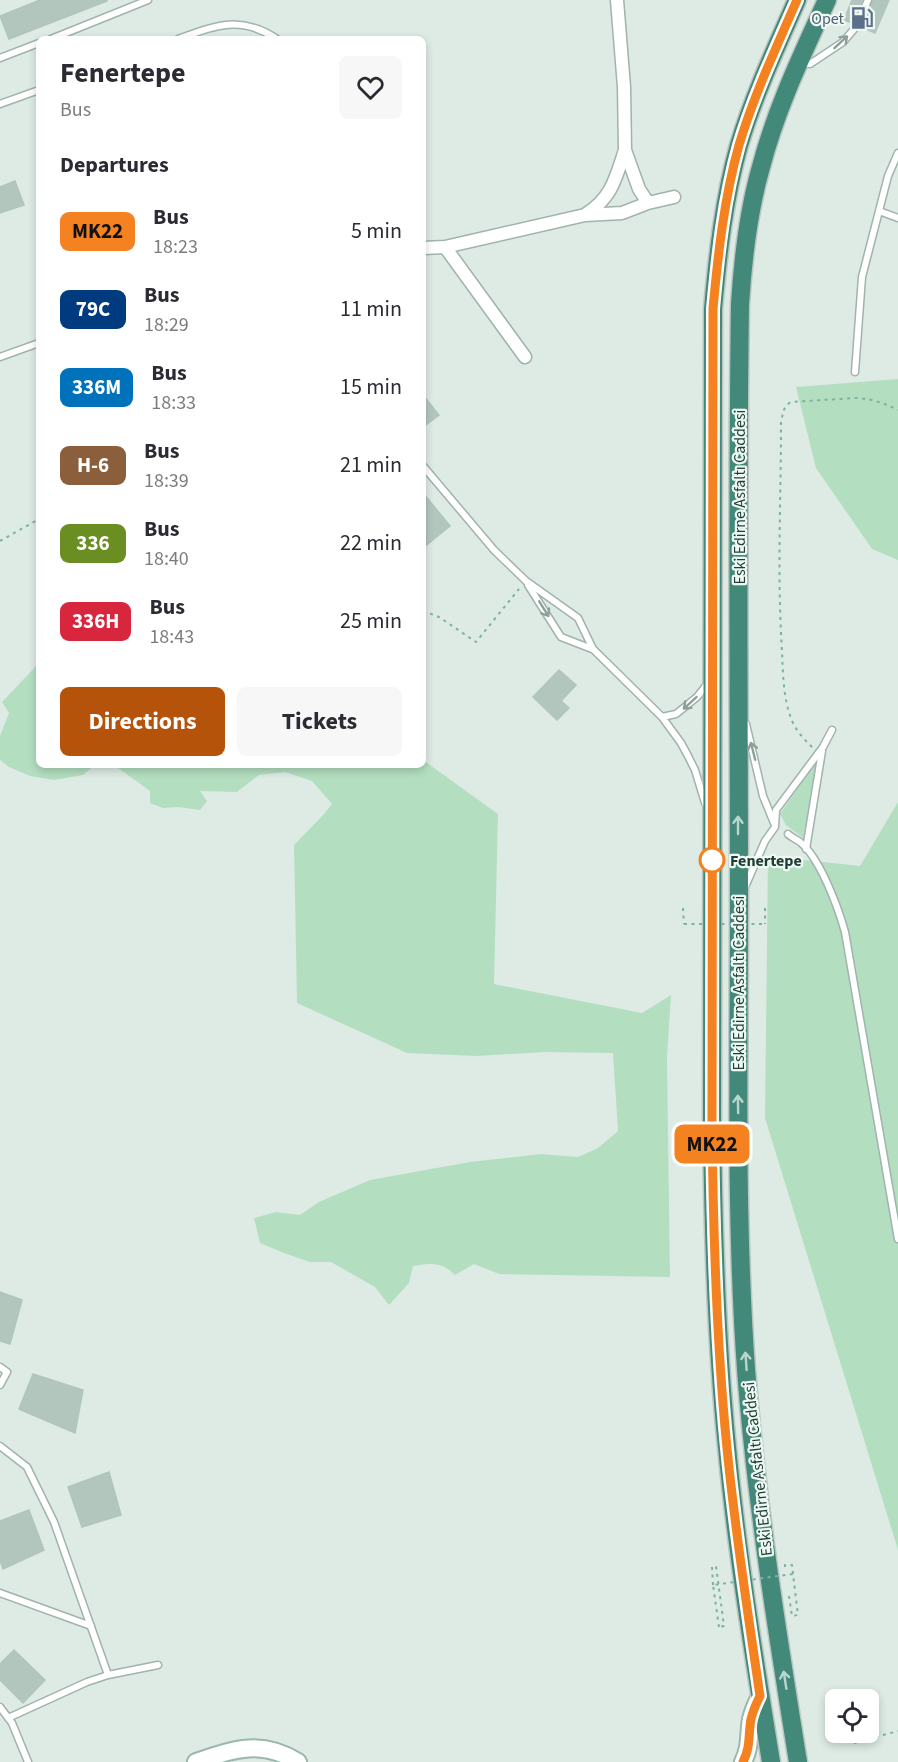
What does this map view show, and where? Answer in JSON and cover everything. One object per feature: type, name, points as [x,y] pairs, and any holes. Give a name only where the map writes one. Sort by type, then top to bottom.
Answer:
[{"type":"highway","name":"Eski Edirne Asfaltı Caddesi","points":[[771,1762],[727,1448],[714,1237],[713,309],[720,233],[729,184],[762,81],[797,0]]},
{"type":"highway","name":"Eski Edirne Asfaltı Caddesi","points":[[798,1762],[754,1456],[746,1367],[739,1214],[740,336],[743,262],[760,167],[798,63],[827,0]]},
{"type":"highway","points":[[794,1738],[803,1762]]},
{"type":"main road","points":[[743,1762],[748,1752],[750,1721],[760,1696]]},
{"type":"main road","points":[[196,1762],[231,1750],[247,1748],[262,1748],[298,1762]]},
{"type":"street","points":[[618,0],[624,87],[625,150],[639,189],[648,203]]},
{"type":"street","points":[[585,215],[598,207],[611,190],[625,150]]},
{"type":"street","points":[[426,248],[445,247],[585,215],[622,213],[648,203],[674,197]]},
{"type":"street","points":[[445,247],[525,357]]},
{"type":"lane","points":[[66,36],[148,0]]},
{"type":"lane","points":[[798,63],[810,64],[843,42],[855,28],[868,0]]},
{"type":"lane","points":[[187,36],[217,26],[243,24],[270,36]]},
{"type":"lane","points":[[0,58],[36,44]]},
{"type":"lane","points":[[0,104],[36,91]]},
{"type":"lane","points":[[855,372],[862,277],[888,176],[898,153]]},
{"type":"lane","points":[[879,211],[898,218]]},
{"type":"lane","points":[[0,357],[36,344]]},
{"type":"lane","points":[[426,470],[494,550],[526,581],[578,618],[593,649],[662,717],[681,743],[695,770],[712,829]]},
{"type":"lane","points":[[526,581],[561,637],[593,649]]},
{"type":"lane","points":[[662,717],[676,714],[688,705],[712,678]]},
{"type":"lane","points":[[739,695],[763,796],[775,827]]},
{"type":"lane","points":[[739,905],[756,859],[775,827],[776,810],[823,747],[832,730]]},
{"type":"lane","points":[[806,849],[823,747]]},
{"type":"lane","points":[[788,834],[806,849],[828,885],[841,916],[898,1239]]},
{"type":"lane","points":[[0,1367],[7,1372],[0,1385]]},
{"type":"lane","points":[[0,1446],[27,1467],[54,1522],[108,1675]]},
{"type":"lane","points":[[0,1593],[91,1626]]},
{"type":"lane","points":[[8,1718],[87,1682],[108,1675],[158,1665]]},
{"type":"lane","points":[[0,1707],[17,1734],[28,1762]]},
{"type":"path","points":[[818,754],[801,736],[791,720],[784,681],[780,624],[781,422],[783,411],[791,402],[854,398],[864,398],[898,410]]},
{"type":"path","points":[[0,541],[36,521]]},
{"type":"path","points":[[426,612],[439,617],[476,642],[526,581]]},
{"type":"path","points":[[683,908],[684,924],[765,924],[765,908]]},
{"type":"path","points":[[786,1575],[785,1565],[792,1565],[798,1615],[792,1616],[789,1596]]},
{"type":"path","points":[[716,1566],[724,1626],[719,1627],[713,1585],[712,1567],[716,1566]]},
{"type":"path","points":[[713,1585],[793,1574]]},
{"type":"path","points":[[879,1736],[898,1731]]},
{"type":"green space","points":[[898,379],[898,560],[872,549],[816,468],[796,387]]},
{"type":"green space","points":[[36,666],[36,768],[91,768],[83,775],[54,780],[30,776],[9,767],[0,760],[0,736],[9,713],[2,702]]},
{"type":"green space","points":[[818,759],[803,838],[786,825],[780,814]]},
{"type":"green space","points":[[426,762],[498,814],[494,984],[642,1013],[671,995],[667,1057],[670,1277],[499,1274],[474,1264],[455,1275],[436,1264],[425,1264],[413,1266],[409,1283],[389,1305],[375,1287],[331,1262],[310,1262],[260,1243],[254,1218],[276,1212],[300,1215],[319,1202],[370,1180],[470,1162],[541,1154],[578,1157],[598,1148],[618,1131],[613,1053],[545,1052],[477,1056],[407,1053],[297,1003],[294,845],[332,804],[312,781],[285,772],[259,775],[237,792],[200,791],[207,801],[200,810],[178,807],[163,808],[150,803],[150,791],[118,768],[426,768]]},
{"type":"green space","points":[[898,802],[898,1550],[765,1118],[768,856],[860,866]]},
{"type":"building","points":[[40,0],[107,1],[9,39],[0,16]]},
{"type":"building","points":[[852,0],[862,0],[852,23],[844,20]]},
{"type":"building","points":[[873,0],[889,0],[875,33],[861,27]]},
{"type":"building","points":[[15,181],[24,205],[0,213],[0,187]]},
{"type":"building","points":[[426,399],[439,415],[426,425]]},
{"type":"building","points":[[426,497],[450,526],[426,546]]},
{"type":"building","points":[[559,670],[576,685],[561,701],[569,708],[557,720],[533,697]]},
{"type":"building","points":[[0,1292],[22,1300],[10,1344],[0,1341]]},
{"type":"building","points":[[33,1374],[83,1390],[75,1433],[19,1409]]},
{"type":"building","points":[[109,1472],[121,1515],[82,1527],[68,1487]]},
{"type":"building","points":[[29,1510],[44,1550],[3,1569],[0,1560],[0,1521]]},
{"type":"building","points":[[14,1650],[45,1680],[23,1703],[0,1680],[0,1664]]},
{"type":"bus line","name":"MK22","points":[[743,1762],[748,1752],[750,1721],[760,1696],[727,1448],[714,1237],[712,1120],[713,309],[720,233],[739,145],[762,81],[797,0]]},
{"type":"place","name":"Opet","points":[[862,18]]},
{"type":"place","name":"Fenertepe","points":[[712,860]]}]
